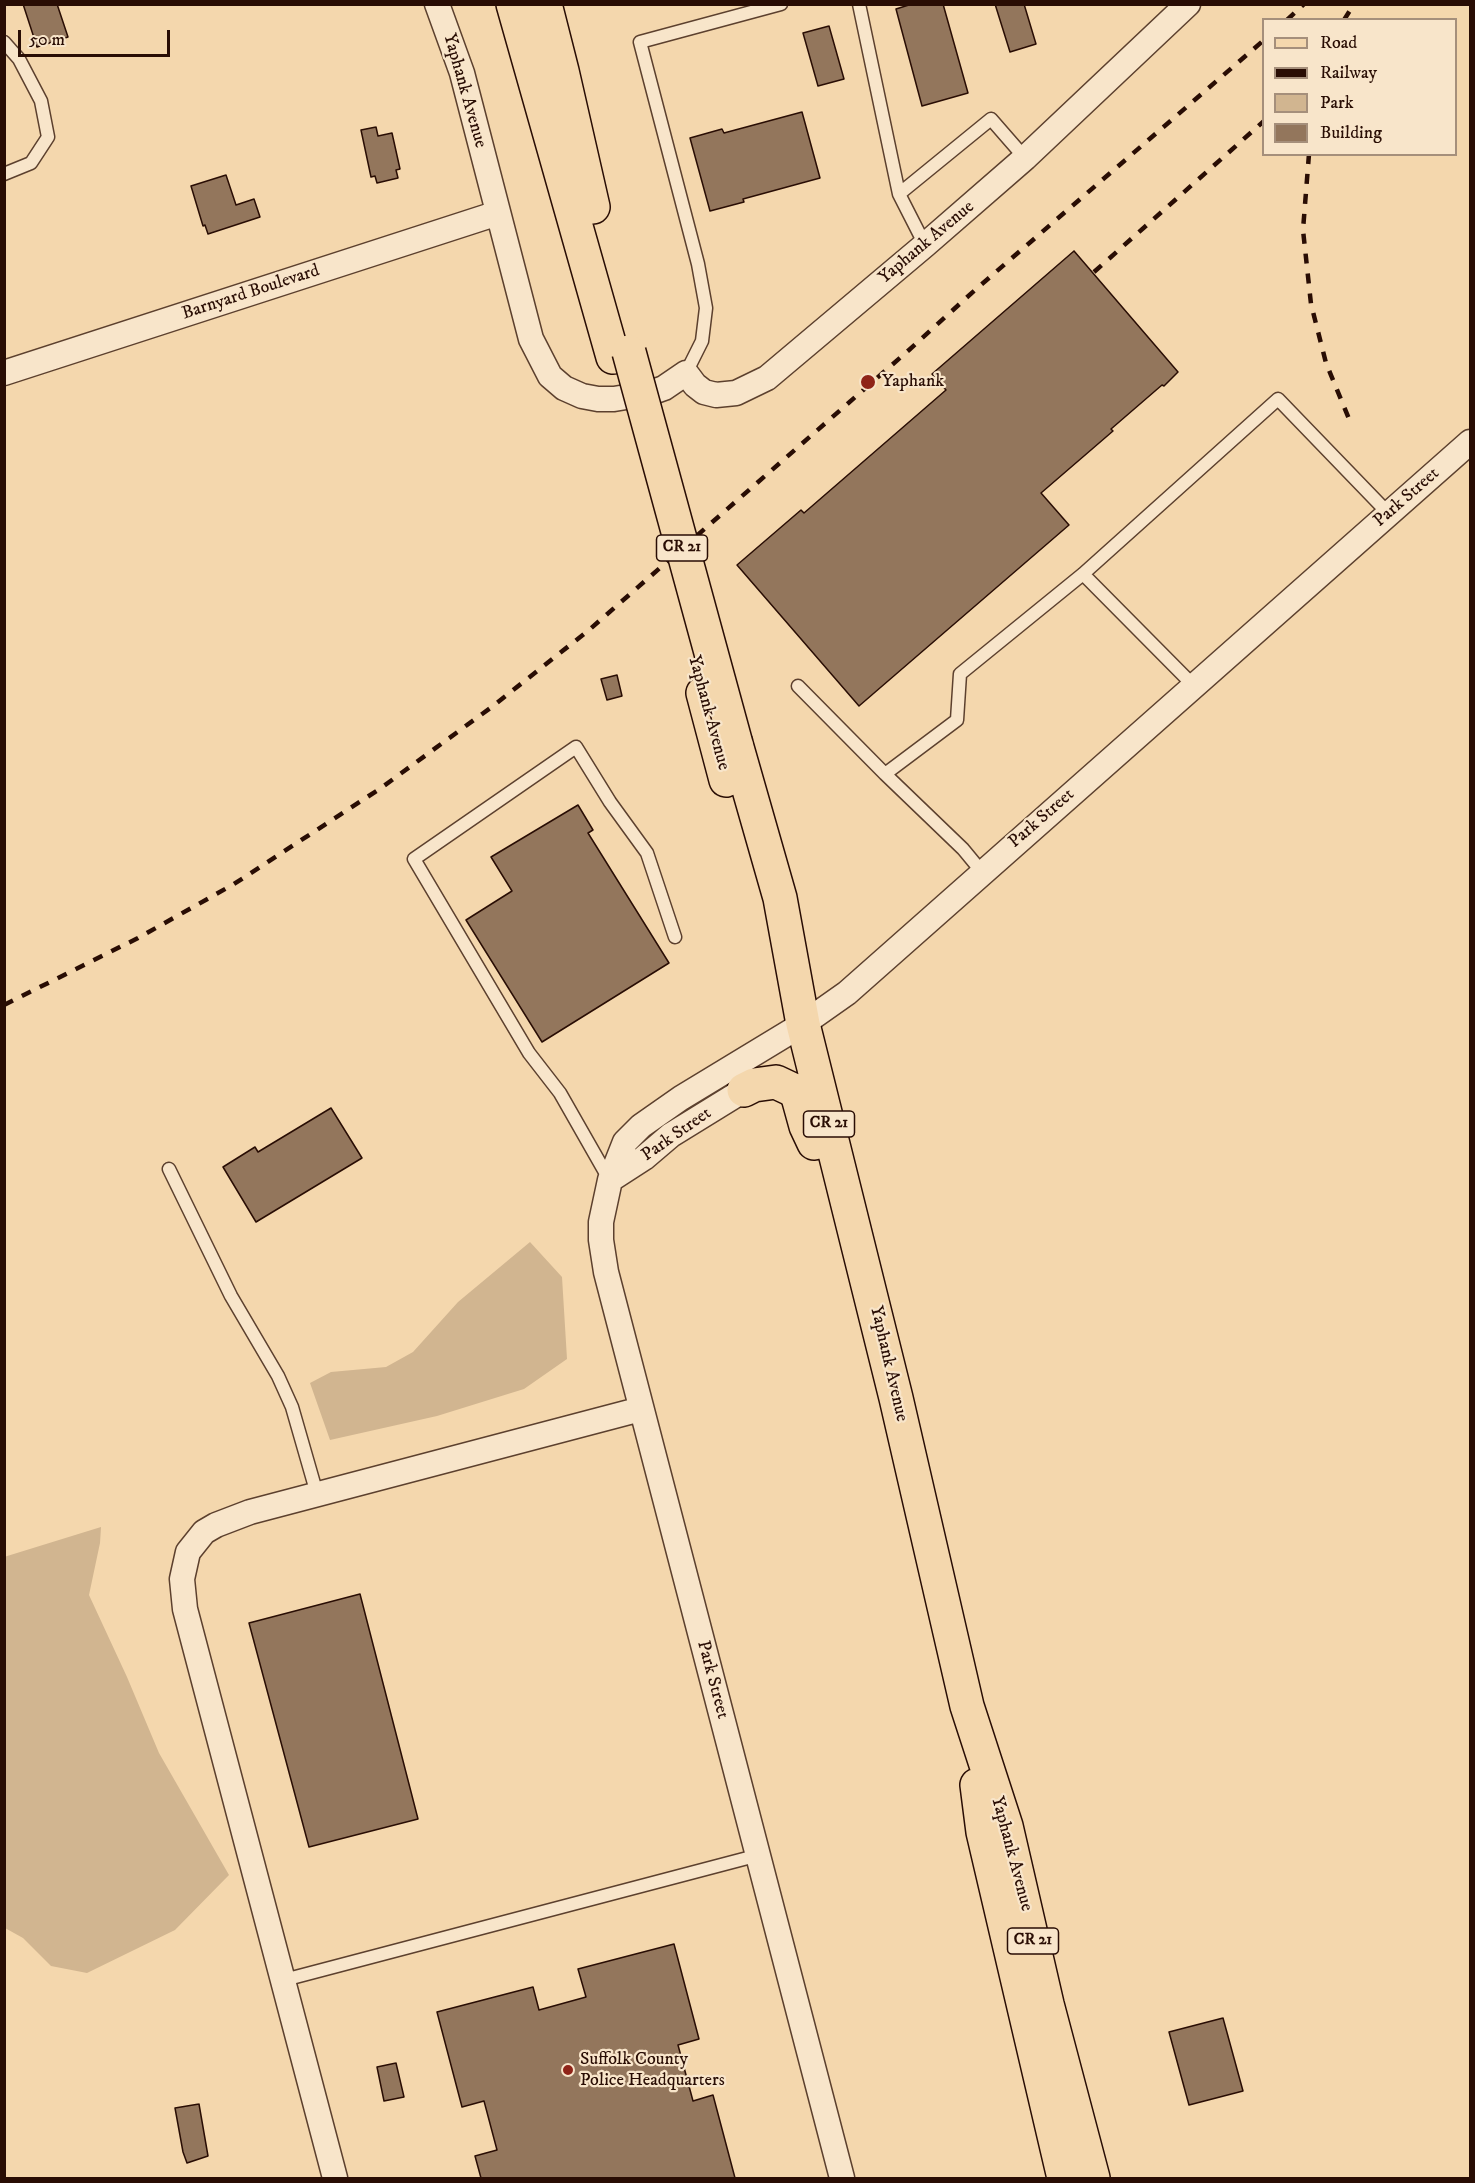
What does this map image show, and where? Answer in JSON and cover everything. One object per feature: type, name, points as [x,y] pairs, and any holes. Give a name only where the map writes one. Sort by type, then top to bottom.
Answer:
[{"type":"main road","name":"Yaphank Avenue","points":[[513,4],[621,354],[727,747],[780,898],[803,1024],[854,1223],[967,1706],[1006,1826],[1047,2004],[1093,2178]]},
{"type":"main road","name":"Yaphank Avenue","points":[[545,4],[621,354]]},
{"type":"main road","points":[[744,1090],[754,1084],[776,1082],[793,1090],[798,1097],[806,1126],[854,1223]]},
{"type":"main road","name":"Yaphank Avenue","points":[[967,1706],[983,1832],[1064,2178]]},
{"type":"street","name":"Yaphank Avenue","points":[[437,4],[462,73],[531,339],[550,376],[564,388],[582,396],[606,399],[650,393],[664,388],[686,373],[704,392],[716,396],[736,393],[767,378],[925,246],[1025,158],[1188,4]]},
{"type":"street","name":"Barnyard Boulevard","points":[[4,373],[498,213]]},
{"type":"street","name":"Park Street","points":[[842,2178],[603,1256],[601,1222],[610,1180],[625,1142],[641,1126],[681,1098],[803,1024],[847,993],[1470,442]]},
{"type":"street","name":"Park Street","points":[[610,1180],[644,1158],[671,1135],[744,1090]]},
{"type":"street","points":[[336,2178],[185,1610],[182,1579],[188,1552],[204,1532],[231,1518],[641,1409]]},
{"type":"lane","points":[[686,373],[702,341],[705,325],[704,299],[698,264],[640,42],[781,4]]},
{"type":"lane","points":[[859,4],[899,194],[925,246]]},
{"type":"lane","points":[[4,42],[19,60],[41,101],[48,137],[31,163],[4,174]]},
{"type":"lane","points":[[899,194],[991,119],[1025,158]]},
{"type":"lane","points":[[885,774],[957,720],[960,674],[1083,574],[1278,399],[1389,514]]},
{"type":"lane","points":[[1083,574],[1194,686]]},
{"type":"lane","points":[[798,686],[963,849],[982,872]]},
{"type":"lane","points":[[610,1180],[560,1094],[529,1053],[414,859],[576,747],[610,802],[646,853],[675,937]]},
{"type":"lane","points":[[169,1169],[231,1296],[278,1376],[292,1407],[317,1494]]},
{"type":"lane","points":[[284,1980],[759,1855]]},
{"type":"green space","points":[[530,1242],[562,1277],[567,1359],[524,1389],[437,1416],[330,1440],[310,1383],[331,1372],[386,1367],[413,1352],[458,1302]]},
{"type":"green space","points":[[101,1527],[89,1595],[159,1753],[229,1875],[175,1930],[87,1973],[51,1966],[23,1938],[5,1928],[4,1557]]},
{"type":"building","points":[[23,4],[57,4],[68,37],[37,47]]},
{"type":"building","points":[[912,4],[943,4],[968,93],[922,106],[896,9]]},
{"type":"building","points":[[995,4],[1024,4],[1036,44],[1010,52]]},
{"type":"building","points":[[829,26],[844,79],[818,86],[803,33]]},
{"type":"building","points":[[802,112],[820,178],[743,199],[744,202],[710,211],[690,138],[722,129],[724,133]]},
{"type":"building","points":[[376,127],[378,136],[392,133],[400,169],[396,170],[398,178],[377,183],[375,176],[371,177],[361,130]]},
{"type":"building","points":[[226,175],[236,205],[254,199],[260,217],[208,234],[205,225],[203,226],[191,186]]},
{"type":"building","points":[[1074,251],[1178,372],[1041,493],[1069,525],[859,706],[737,565],[801,510],[804,513],[946,390],[932,374]]},
{"type":"building","points":[[617,675],[622,696],[607,700],[601,679]]},
{"type":"building","points":[[578,805],[593,830],[588,833],[669,963],[542,1042],[466,920],[512,891],[491,857]]},
{"type":"building","points":[[331,1108],[362,1158],[256,1222],[223,1167],[255,1147],[258,1152]]},
{"type":"building","points":[[360,1594],[418,1819],[309,1847],[249,1623]]},
{"type":"building","name":"Suffolk County Police Headquarters","points":[[674,1944],[699,2039],[678,2045],[693,2101],[713,2095],[735,2178],[481,2178],[475,2156],[497,2150],[484,2101],[462,2107],[437,2012],[533,1987],[539,2010],[586,1997],[578,1969]]},
{"type":"building","points":[[1223,2018],[1243,2091],[1189,2105],[1169,2032]]},
{"type":"building","points":[[396,2063],[404,2097],[384,2101],[377,2067]]},
{"type":"building","points":[[199,2104],[208,2156],[187,2163],[175,2108]]},
{"type":"railway","points":[[1289,18],[1304,4]]},
{"type":"railway","points":[[1345,18],[1354,4]]},
{"type":"railway","points":[[4,1005],[138,938],[234,884],[381,788],[493,706],[589,630],[975,290],[1262,42]]},
{"type":"railway","points":[[1094,272],[1262,123]]},
{"type":"railway","points":[[1309,156],[1303,230],[1311,304],[1326,363],[1352,426]]},
{"type":"place","name":"Yaphank","points":[[868,382]]},
{"type":"place","name":"Suffolk County Police Headquarters","points":[[568,2070]]}]
